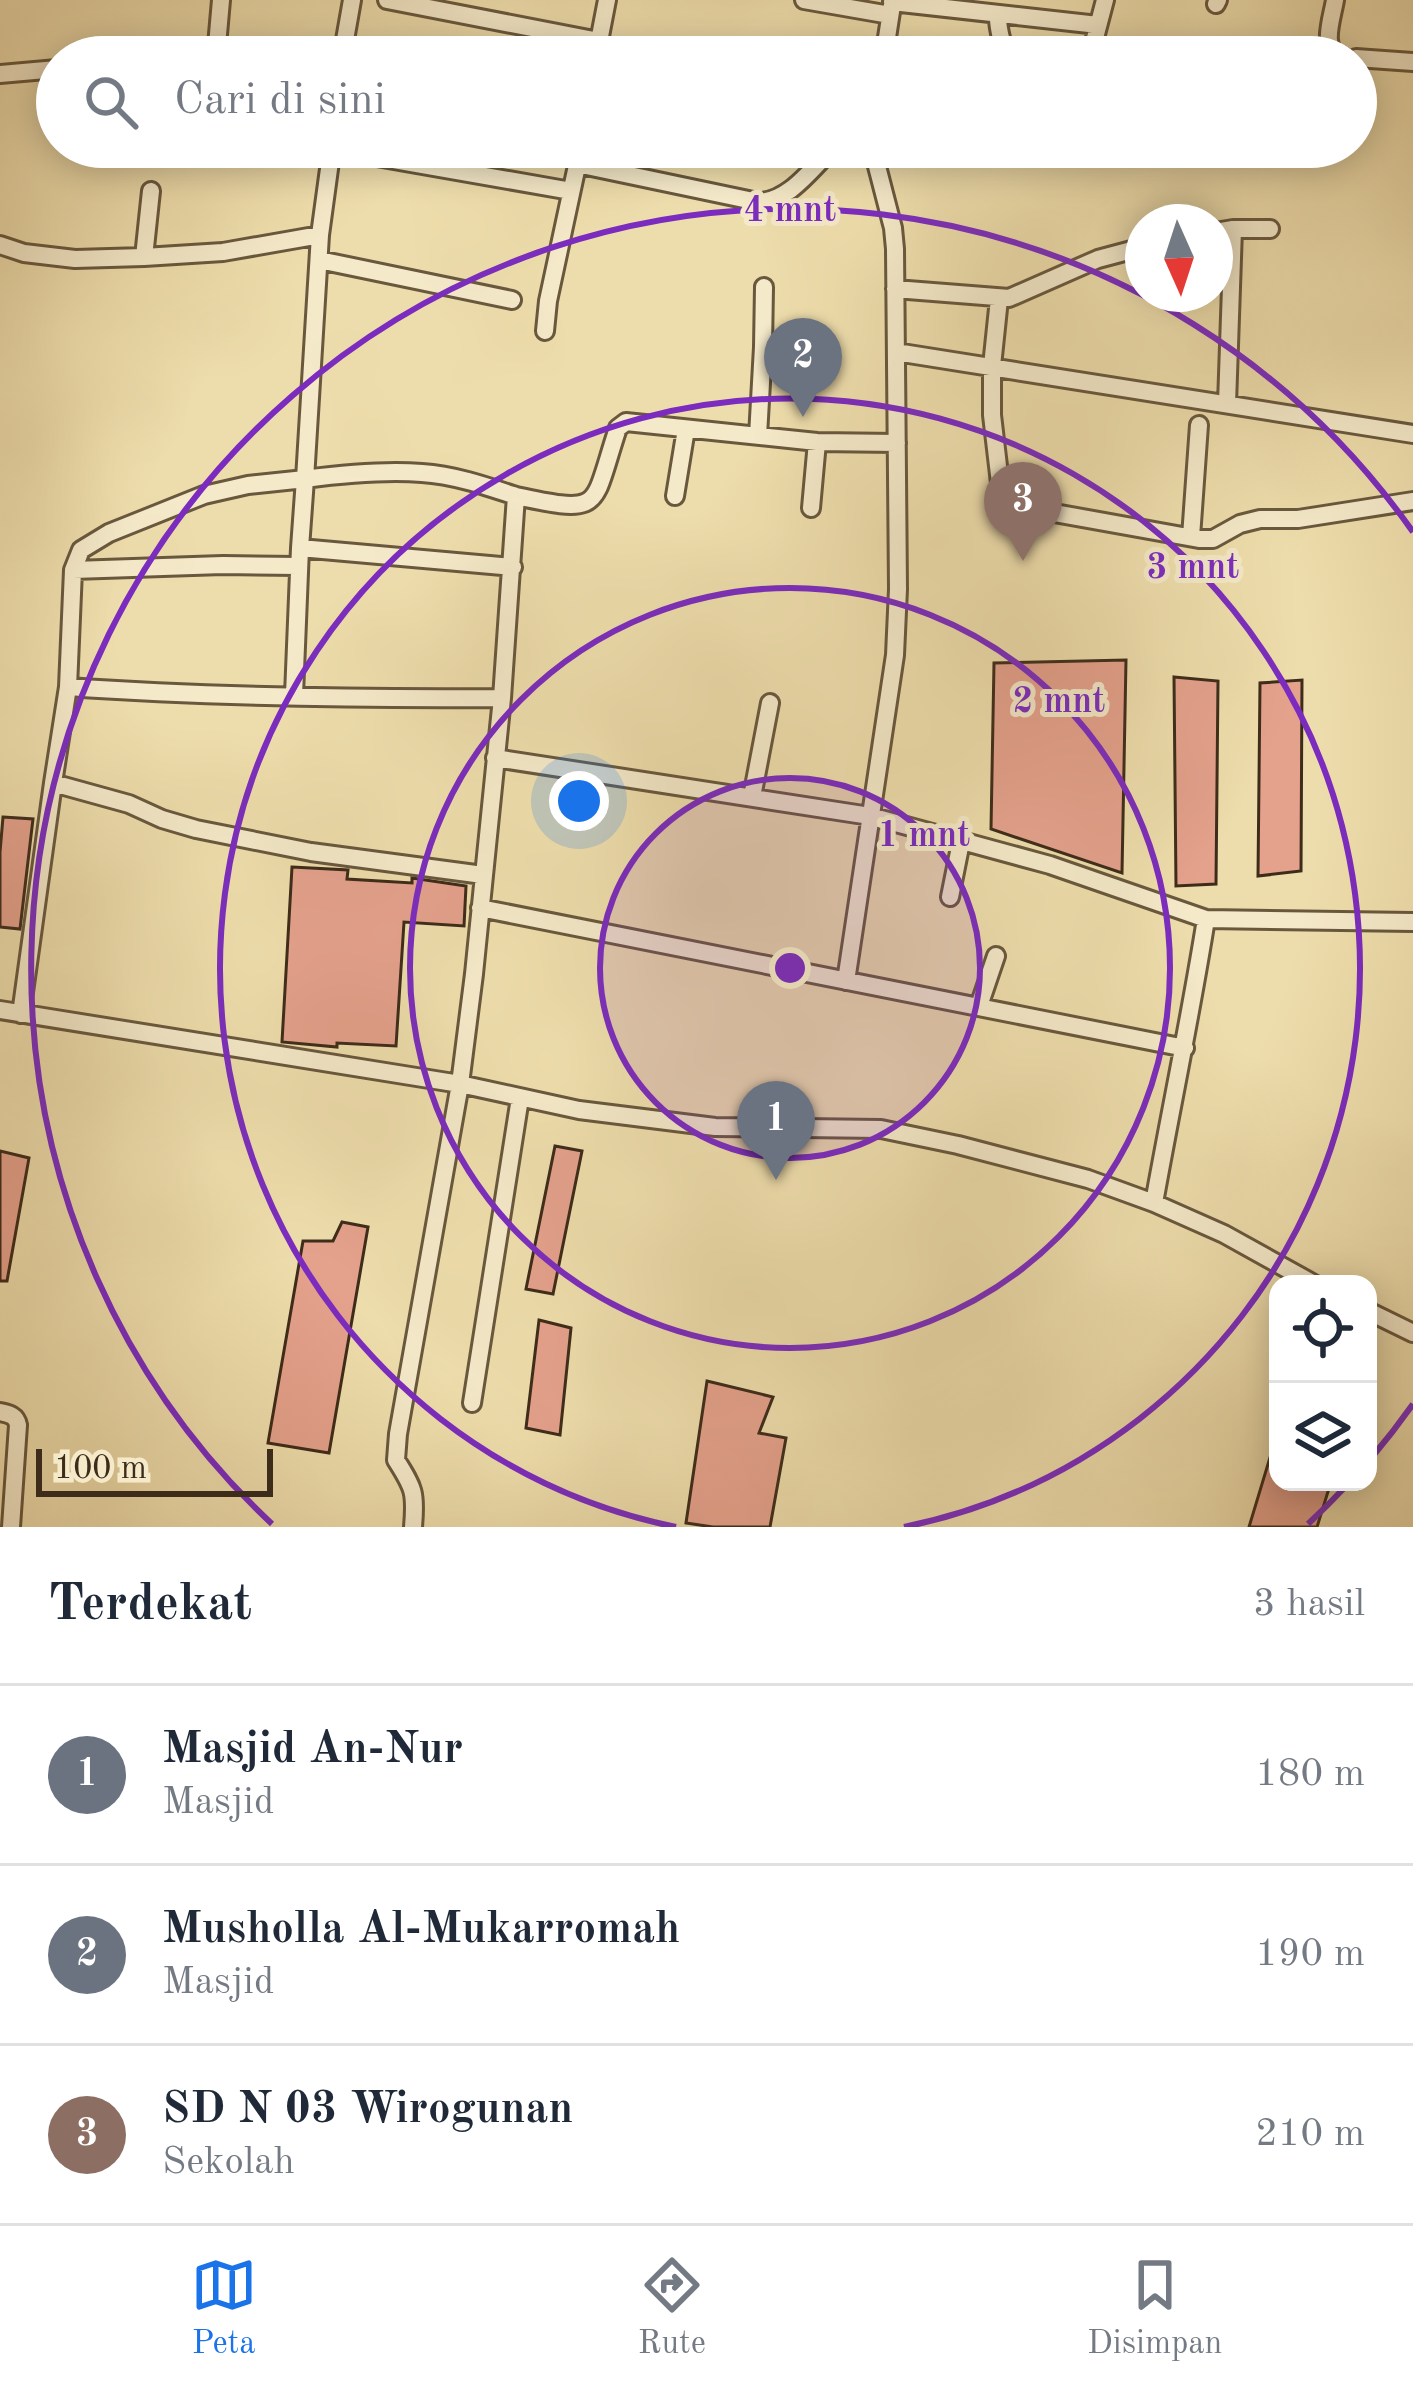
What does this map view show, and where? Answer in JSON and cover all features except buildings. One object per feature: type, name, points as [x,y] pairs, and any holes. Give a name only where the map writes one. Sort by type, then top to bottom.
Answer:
[{"type":"street","points":[[218,36],[221,0]]},
{"type":"street","points":[[346,36],[352,0]]},
{"type":"street","points":[[388,0],[542,36]]},
{"type":"street","points":[[600,36],[607,0]]},
{"type":"street","points":[[804,0],[1098,25]]},
{"type":"street","points":[[1095,36],[1105,0]]},
{"type":"street","points":[[1329,36],[1335,0]]},
{"type":"street","points":[[887,36],[892,6]]},
{"type":"street","points":[[998,14],[1000,36]]},
{"type":"street","points":[[1377,59],[1413,62]]},
{"type":"street","points":[[0,74],[36,71]]},
{"type":"street","points":[[294,695],[320,236],[329,168]]},
{"type":"street","points":[[443,168],[571,191]]},
{"type":"street","points":[[544,331],[576,168]]},
{"type":"street","points":[[629,168],[771,202],[813,168]]},
{"type":"street","points":[[846,981],[895,655],[898,590],[893,228],[877,168]]},
{"type":"street","points":[[145,257],[151,191]]},
{"type":"street","points":[[1233,231],[1270,229]]},
{"type":"street","points":[[0,245],[75,259],[223,252],[320,236]]},
{"type":"street","points":[[895,290],[999,299],[1125,252]]},
{"type":"street","points":[[319,260],[512,300]]},
{"type":"street","points":[[758,436],[764,286]]},
{"type":"street","points":[[999,299],[992,415],[1001,500],[1213,539],[1260,519],[1298,519],[1413,501]]},
{"type":"street","points":[[1225,312],[1227,404]]},
{"type":"street","points":[[763,347],[790,348]]},
{"type":"street","points":[[896,352],[1413,434]]},
{"type":"street","points":[[21,1013],[68,687],[73,570],[81,550],[152,514],[306,465],[364,473],[422,473],[580,507],[592,501],[598,489],[621,424],[817,442],[898,443]]},
{"type":"street","points":[[1191,537],[1199,425]]},
{"type":"street","points":[[675,496],[686,429]]},
{"type":"street","points":[[811,508],[817,442]]},
{"type":"street","points":[[413,1527],[413,1488],[396,1460],[398,1434],[460,1084],[502,698],[516,496]]},
{"type":"street","points":[[73,570],[299,557],[512,566]]},
{"type":"street","points":[[68,687],[242,697],[502,698]]},
{"type":"street","points":[[752,797],[770,703]]},
{"type":"street","points":[[496,758],[870,816],[1050,866],[1206,919],[1413,922]]},
{"type":"street","points":[[53,783],[129,804],[196,830],[310,852],[483,874]]},
{"type":"street","points":[[950,898],[961,842]]},
{"type":"street","points":[[480,908],[1185,1048]]},
{"type":"street","points":[[1154,1203],[1206,919]]},
{"type":"street","points":[[979,1006],[995,956]]},
{"type":"street","points":[[0,1010],[460,1084],[578,1110],[715,1126],[881,1130],[1007,1156],[1088,1179],[1224,1234],[1298,1275]]},
{"type":"street","points":[[472,1403],[520,1098]]},
{"type":"street","points":[[1377,1315],[1413,1333]]},
{"type":"street","points":[[0,1412],[10,1414],[18,1425],[7,1483],[11,1527]]},
{"type":"place","name":"Musholla Al-Mukarromah","points":[[803,417]]},
{"type":"place","name":"SD N 03 Wirogunan","points":[[1023,561]]},
{"type":"place","name":"Masjid An-Nur","points":[[776,1180]]}]
